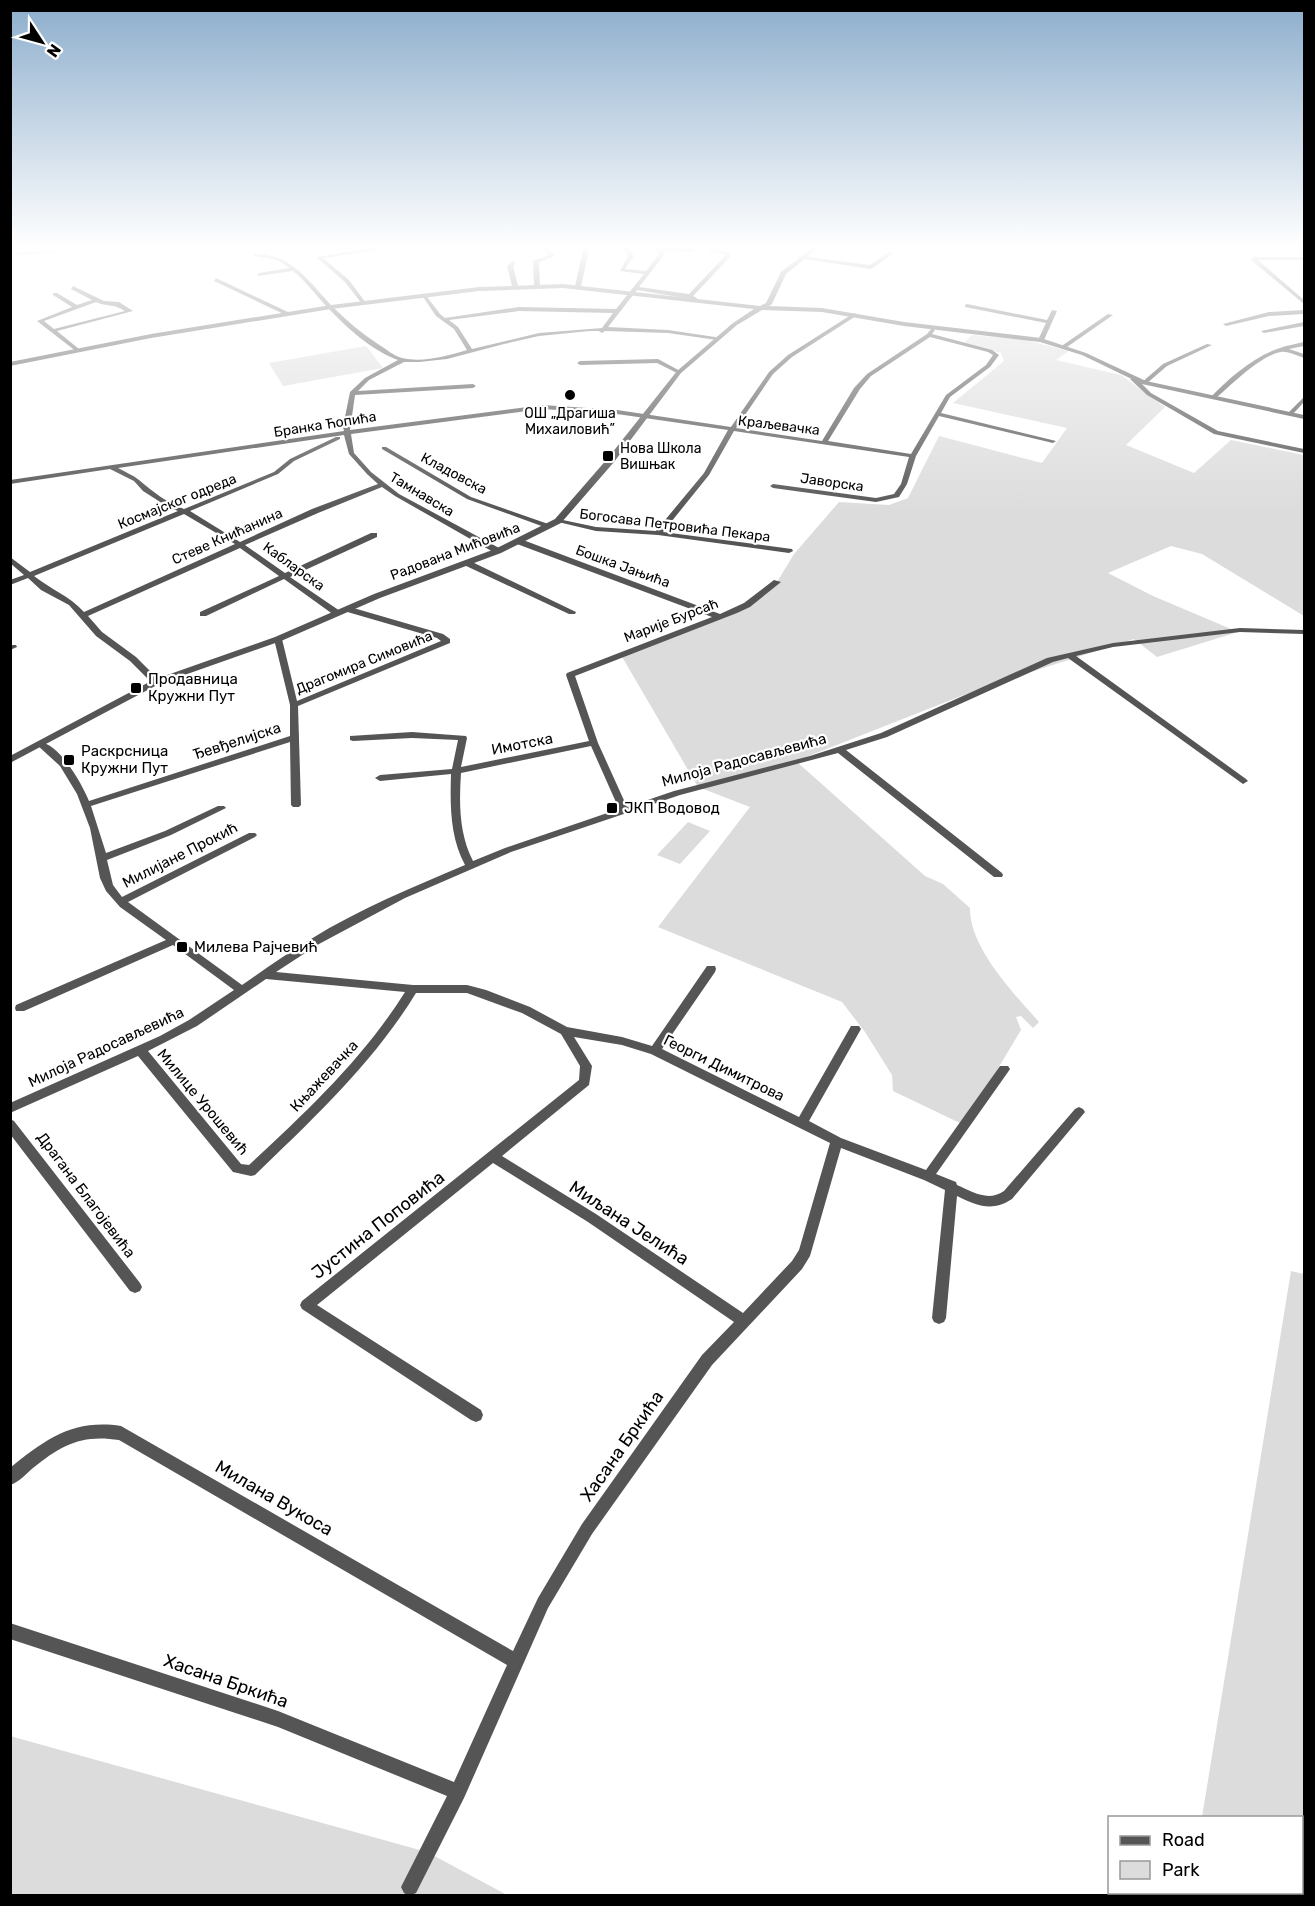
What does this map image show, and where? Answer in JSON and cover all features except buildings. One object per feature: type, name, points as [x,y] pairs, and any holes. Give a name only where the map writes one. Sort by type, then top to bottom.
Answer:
[{"type":"street","points":[[57,335],[76,350]]},
{"type":"street","points":[[10,364],[165,335]]},
{"type":"street","points":[[362,335],[387,353],[403,360]]},
{"type":"street","points":[[461,335],[470,351]]},
{"type":"street","points":[[347,434],[352,393],[367,379],[403,360],[435,358],[533,336],[548,335]]},
{"type":"street","points":[[693,335],[715,339]]},
{"type":"street","name":"Радована Мићовића","points":[[10,760],[156,682],[278,639],[337,613],[520,542],[554,523],[611,460],[679,372],[721,335]]},
{"type":"street","points":[[658,533],[707,474],[731,431],[771,373],[790,356],[823,335]]},
{"type":"street","points":[[824,443],[857,388],[869,375],[928,335]]},
{"type":"street","points":[[913,456],[948,396],[988,366],[996,355],[990,351],[932,335]]},
{"type":"street","points":[[999,335],[1041,340],[1065,346],[1133,380],[1144,383],[1305,417]]},
{"type":"street","points":[[1041,340],[1044,335]]},
{"type":"street","points":[[1065,346],[1081,335]]},
{"type":"street","points":[[1213,398],[1252,362],[1281,349],[1305,344]]},
{"type":"street","points":[[1144,383],[1165,365],[1209,345]]},
{"type":"street","points":[[1281,349],[1305,356]]},
{"type":"street","points":[[580,363],[655,361],[679,372]]},
{"type":"street","points":[[1133,380],[1149,394],[1216,433],[1305,451]]},
{"type":"street","points":[[352,393],[473,386]]},
{"type":"street","points":[[1290,414],[1305,399]]},
{"type":"street","name":"Бранка Ћопића","points":[[10,482],[543,407],[583,409],[643,417]]},
{"type":"street","points":[[939,414],[1053,441]]},
{"type":"street","name":"Краљевачка","points":[[643,417],[913,456]]},
{"type":"street","name":"Тамнавска","points":[[347,434],[351,453],[381,485],[498,551]]},
{"type":"street","name":"Космајског одреда","points":[[10,583],[276,473],[292,460],[347,434]]},
{"type":"street","name":"Кладовска","points":[[384,448],[469,498],[554,523]]},
{"type":"street","name":"Јаворска","points":[[773,486],[872,500],[889,499],[902,491],[913,456]]},
{"type":"street","name":"Кабларска","points":[[112,468],[133,478],[145,490],[170,506],[242,546],[337,613]]},
{"type":"street","name":"Стеве Книћанина","points":[[84,615],[242,546],[315,511],[381,485]]},
{"type":"street","name":"Богосава Петровића Пекара","points":[[554,523],[596,529],[658,533],[789,551]]},
{"type":"street","points":[[204,614],[286,578],[374,535]]},
{"type":"street","name":"Бошка Јањића","points":[[520,542],[718,616]]},
{"type":"street","points":[[10,559],[44,588],[66,598],[99,634],[132,659],[156,682]]},
{"type":"street","points":[[467,563],[572,612]]},
{"type":"street","name":"Марије Бурсаћ","points":[[594,743],[570,675],[747,605],[777,582]]},
{"type":"street","name":"Драгомира Симовића","points":[[294,705],[447,641],[440,636],[347,609]]},
{"type":"street","name":"Милоја Радосављевића","points":[[10,1108],[140,1050],[193,1023],[315,941],[401,896],[470,865],[698,787],[884,735],[1050,660],[1113,645],[1240,630],[1305,632]]},
{"type":"street","points":[[278,639],[294,705],[296,805]]},
{"type":"street","points":[[1070,656],[1243,781]]},
{"type":"street","points":[[353,738],[412,735],[463,738],[459,748],[456,771],[457,830],[460,845],[470,865]]},
{"type":"street","name":"Ђевђелијска","points":[[86,805],[294,738]]},
{"type":"street","points":[[594,743],[624,811]]},
{"type":"street","name":"Имотска","points":[[456,771],[594,743]]},
{"type":"street","points":[[40,744],[52,751],[73,778],[86,805],[102,858],[102,873],[111,890],[173,941],[241,990]]},
{"type":"street","name":"Милоја Радосављевића","points":[[839,749],[998,875]]},
{"type":"street","points":[[380,778],[456,771]]},
{"type":"street","points":[[102,858],[221,808]]},
{"type":"street","name":"Милијане Прокић","points":[[122,901],[252,835]]},
{"type":"street","points":[[20,1008],[173,941]]},
{"type":"street","points":[[655,1052],[711,969]]},
{"type":"street","name":"Георги Димитрова","points":[[262,975],[413,989],[475,991],[526,1010],[566,1031],[622,1041],[655,1052],[837,1141],[952,1186],[979,1201],[999,1201],[1008,1195],[1079,1112]]},
{"type":"street","name":"Књажевачка","points":[[245,1170],[251,1171],[340,1082],[400,1012],[413,989]]},
{"type":"street","points":[[801,1124],[855,1029]]},
{"type":"street","name":"Јустина Поповића","points":[[476,1415],[307,1305],[585,1082],[586,1066],[566,1031]]},
{"type":"street","name":"Милице Урошевић","points":[[140,1050],[237,1168],[245,1170]]},
{"type":"street","points":[[928,1176],[1004,1069]]},
{"type":"street","name":"Драгана Благојевића","points":[[10,1124],[135,1287]]},
{"type":"street","name":"Хасана Бркића","points":[[410,1887],[458,1792],[543,1603],[587,1528],[707,1360],[797,1265],[806,1252],[837,1141]]},
{"type":"street","name":"Миљана Јелића","points":[[494,1157],[592,1218],[743,1320]]},
{"type":"street","points":[[939,1318],[952,1186]]},
{"type":"street","name":"Милана Вукоса","points":[[10,1478],[64,1437],[83,1431],[102,1429],[121,1433],[516,1662]]},
{"type":"street","name":"Хасана Бркића","points":[[10,1631],[278,1719],[458,1792]]},
{"type":"green space","points":[[972,335],[1025,340],[1069,351],[1056,360],[1121,375],[1165,407],[1126,445],[1194,473],[1231,440],[1304,455],[1304,616],[1202,554],[1171,546],[1108,573],[1153,596],[1238,632],[1157,657],[1134,639],[984,687],[796,761],[925,876],[943,884],[970,908],[972,923],[985,954],[1006,984],[1039,1022],[1033,1028],[1021,1016],[1016,1017],[1021,1030],[964,1125],[893,1091],[892,1075],[865,1032],[842,1002],[658,927],[750,807],[698,787],[621,655],[734,611],[777,582],[794,554],[839,502],[889,505],[908,498],[939,436],[1042,463],[1067,428],[953,403],[1004,361],[1001,353],[964,343]]},
{"type":"green space","points":[[366,346],[383,368],[283,386],[269,363]]},
{"type":"green space","points":[[688,822],[710,831],[680,864],[657,855]]},
{"type":"green space","points":[[1291,1271],[1304,1274],[1304,1895],[1181,1895],[1303,1894],[1303,1816],[1202,1816]]},
{"type":"green space","points":[[10,1736],[427,1852],[507,1895],[11,1895]]},
{"type":"place","name":"ОШ „Драгиша Михаиловић”","points":[[570,395]]},
{"type":"place","name":"Нова Школа Вишњак","points":[[608,456]]},
{"type":"place","name":"Продавница Кружни Пут","points":[[136,688]]},
{"type":"place","name":"Раскрсница Кружни Пут","points":[[69,760]]},
{"type":"place","name":"ЈКП Водовод","points":[[612,808]]},
{"type":"place","name":"Милева Рајчевић","points":[[182,947]]}]
